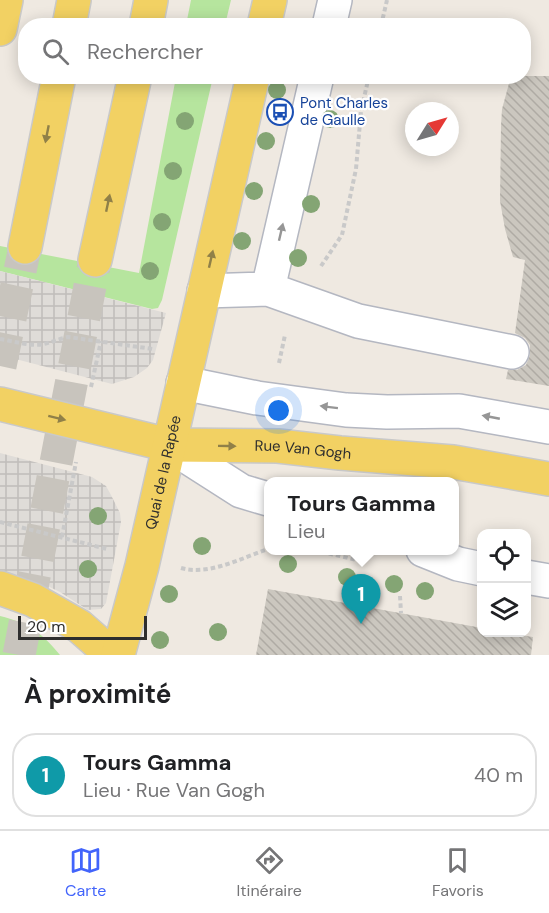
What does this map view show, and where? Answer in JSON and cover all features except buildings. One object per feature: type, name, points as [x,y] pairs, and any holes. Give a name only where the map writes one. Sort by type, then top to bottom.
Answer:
[{"type":"main road","points":[[0,29],[6,0]]},
{"type":"main road","points":[[71,18],[74,0]]},
{"type":"main road","points":[[148,18],[151,0]]},
{"type":"main road","points":[[266,18],[270,0]]},
{"type":"main road","points":[[25,247],[56,84]]},
{"type":"main road","points":[[95,260],[133,84]]},
{"type":"main road","name":"Quai de la Rapée","points":[[118,655],[142,566],[251,84]]},
{"type":"main road","points":[[0,404],[169,445]]},
{"type":"main road","name":"Rue Van Gogh","points":[[169,445],[278,446],[453,462],[549,479]]},
{"type":"main road","points":[[0,588],[33,600],[79,626],[112,655]]},
{"type":"street","points":[[331,18],[335,0]]},
{"type":"street","points":[[283,294],[316,84]]},
{"type":"street","points":[[204,291],[283,294],[358,321],[512,352]]},
{"type":"street","points":[[183,383],[257,398],[346,410],[459,411],[549,427]]},
{"type":"street","points":[[169,445],[241,491],[264,498]]},
{"type":"street","points":[[436,555],[458,564],[477,568]]},
{"type":"street","points":[[531,578],[549,581]]},
{"type":"path","points":[[383,18],[387,0]]},
{"type":"path","points":[[283,294],[342,235],[356,169],[361,111],[367,84]]},
{"type":"path","points":[[0,339],[34,345],[68,337],[157,349]]},
{"type":"path","points":[[92,380],[101,341]]},
{"type":"path","points":[[62,537],[74,473]]},
{"type":"path","points":[[0,522],[116,551]]},
{"type":"path","points":[[171,566],[193,572],[264,550]]},
{"type":"path","points":[[335,555],[361,561],[369,555]]},
{"type":"path","points":[[399,596],[401,614]]},
{"type":"green space","points":[[191,0],[231,0],[227,18],[187,18]]},
{"type":"green space","points":[[175,84],[211,84],[162,300],[158,308],[152,309],[0,271],[0,246],[139,273]]},
{"type":"green space","points":[[0,616],[34,630],[60,655],[0,655]]},
{"type":"shaded area","points":[[0,271],[166,313],[153,360],[147,368],[134,377],[112,384],[0,355]]},
{"type":"shaded area","points":[[0,453],[92,477],[106,486],[120,513],[121,522],[106,603],[101,609],[88,610],[60,592],[37,581],[0,571]]},
{"type":"tunnel","points":[[0,366],[25,247]]},
{"type":"tunnel","points":[[19,655],[95,260]]},
{"type":"place","name":"Pont Charles de Gaulle","points":[[280,112]]},
{"type":"place","name":"Tours Gamma","points":[[361,624]]}]
